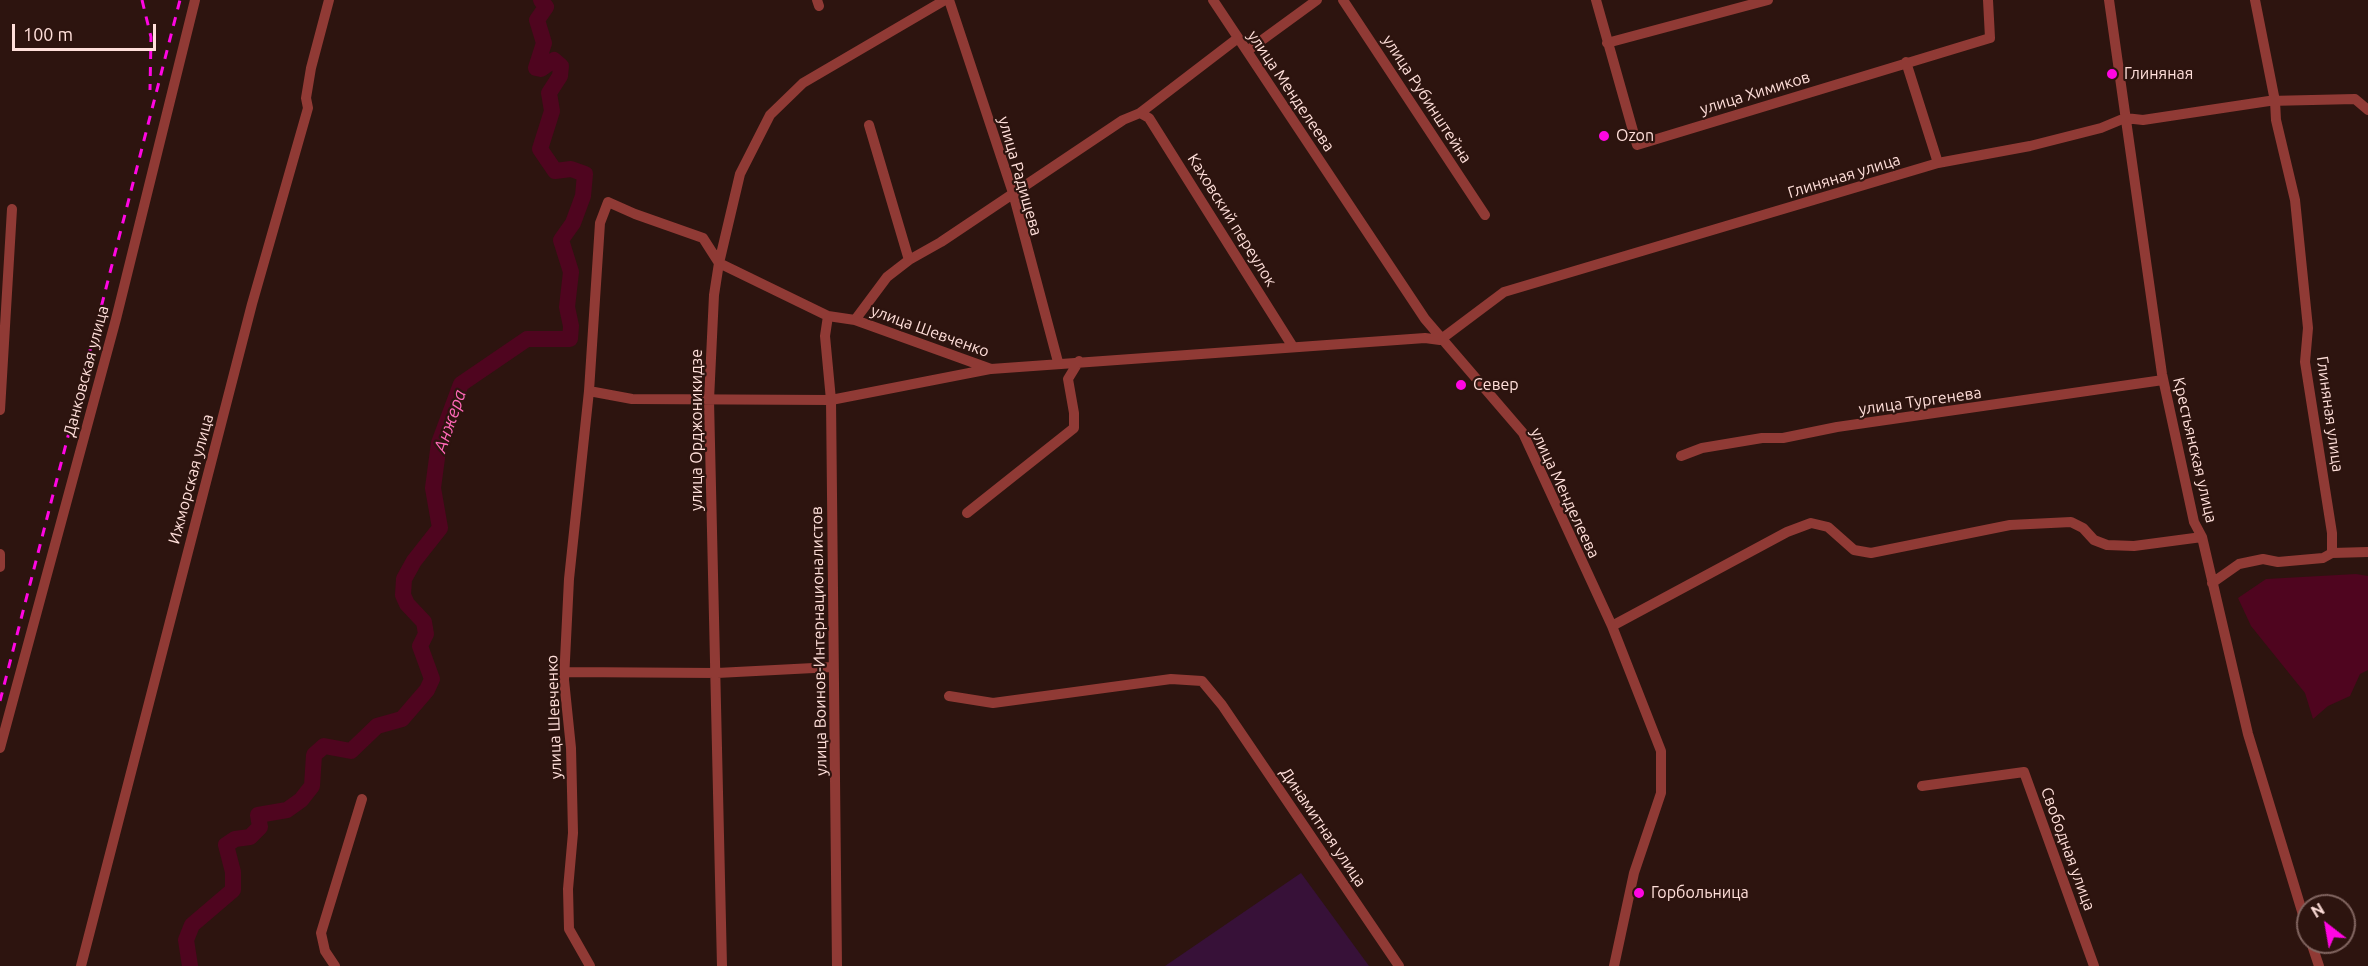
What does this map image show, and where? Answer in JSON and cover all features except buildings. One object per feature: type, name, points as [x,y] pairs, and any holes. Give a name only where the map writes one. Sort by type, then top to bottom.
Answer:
[{"type":"street","name":"Данковская улица","points":[[0,748],[129,266],[195,0]]},
{"type":"street","name":"Ижморская улица","points":[[81,966],[252,304],[308,108],[306,98],[311,68],[328,0]]},
{"type":"street","name":"улица Орджоникидзе","points":[[722,966],[709,400],[714,295],[719,263],[740,174],[770,115],[803,83],[945,0]]},
{"type":"street","name":"улица Радищева","points":[[949,0],[1013,193],[1058,362]]},
{"type":"street","name":"улица Менделеева","points":[[1213,0],[1440,340],[1523,433],[1612,626],[1661,751],[1661,793],[1634,873],[1614,966]]},
{"type":"street","points":[[1247,51],[1317,0]]},
{"type":"street","name":"улица Рубинштейна","points":[[1343,0],[1485,215]]},
{"type":"street","name":"улица Химиков","points":[[1596,0],[1637,146],[1990,38],[1988,0]]},
{"type":"street","points":[[1607,43],[1768,0]]},
{"type":"street","name":"Крестьянская улица","points":[[2109,0],[2163,380],[2194,522],[2202,537],[2248,734],[2297,894]]},
{"type":"street","points":[[2255,0],[2275,101]]},
{"type":"street","points":[[855,320],[887,277],[909,260],[941,242],[1124,120],[1140,113],[1238,38]]},
{"type":"street","points":[[1906,62],[1938,163]]},
{"type":"street","name":"Глиняная улица","points":[[1440,340],[1504,292],[1938,163],[2030,146],[2101,128],[2125,118],[2143,120],[2275,101],[2355,99],[2368,110]]},
{"type":"street","name":"Глиняная улица","points":[[2275,101],[2276,120],[2295,200],[2308,328],[2305,362],[2332,533],[2332,553]]},
{"type":"street","name":"Каховский переулок","points":[[1140,113],[1149,118],[1293,347]]},
{"type":"street","points":[[869,125],[909,260]]},
{"type":"street","name":"улица Шевченко","points":[[590,966],[569,929],[568,889],[573,833],[565,672],[574,522],[589,391],[600,223],[608,202],[635,214],[703,237],[719,263],[828,316],[855,320],[990,369],[1058,362],[1425,338],[1440,340]]},
{"type":"street","points":[[0,410],[12,209]]},
{"type":"street","name":"улица Воинов-Интернационалистов","points":[[828,316],[825,336],[831,400],[837,966]]},
{"type":"street","points":[[967,513],[1074,428],[1074,413],[1068,379],[1078,361]]},
{"type":"street","points":[[589,391],[632,399],[831,400],[990,369]]},
{"type":"street","name":"улица Тургенева","points":[[1681,456],[1702,448],[1762,438],[1783,438],[1836,427],[2163,380]]},
{"type":"street","points":[[1612,626],[1787,532],[1811,523],[1828,527],[1854,550],[1871,553],[2010,525],[2071,522],[2083,528],[2094,540],[2107,545],[2134,546],[2202,537]]},
{"type":"street","points":[[2212,583],[2239,564],[2263,559],[2278,562],[2323,558],[2332,553],[2368,552]]},
{"type":"street","points":[[0,554],[0,567]]},
{"type":"street","points":[[565,672],[717,673],[833,667]]},
{"type":"street","name":"Динамитная улица","points":[[949,696],[993,703],[1171,679],[1202,681],[1222,705],[1399,966]]},
{"type":"street","name":"Свободная улица","points":[[1922,786],[2025,772],[2094,966]]},
{"type":"street","points":[[335,966],[325,951],[321,933],[362,799]]},
{"type":"shaded area","points":[[2356,574],[2368,576],[2368,670],[2360,674],[2350,696],[2328,706],[2313,719],[2305,693],[2251,626],[2238,598],[2266,579]]},
{"type":"shaded area","points":[[1301,873],[1369,966],[1165,966]]},
{"type":"waterway","name":"Анжера","points":[[190,966],[186,940],[192,925],[233,890],[233,872],[226,845],[235,839],[250,837],[260,827],[258,815],[287,810],[301,800],[312,786],[314,755],[324,746],[351,751],[377,726],[402,719],[427,690],[432,679],[420,646],[426,634],[424,622],[407,604],[403,595],[404,579],[414,561],[440,528],[433,488],[439,443],[461,384],[527,339],[570,339],[571,326],[567,307],[571,272],[561,240],[573,223],[583,196],[585,174],[571,169],[555,171],[540,149],[552,111],[549,93],[560,76],[561,66],[554,60],[541,69],[536,68],[544,43],[537,20],[546,7],[541,0]]},
{"type":"railway","points":[[142,0],[151,37],[150,90]]},
{"type":"railway","points":[[0,701],[180,0]]},
{"type":"place","name":"Глиняная","points":[[2112,74]]},
{"type":"place","name":"Ozon","points":[[1604,136]]},
{"type":"place","name":"Север","points":[[1461,385]]},
{"type":"place","name":"Горбольница","points":[[1639,893]]}]
